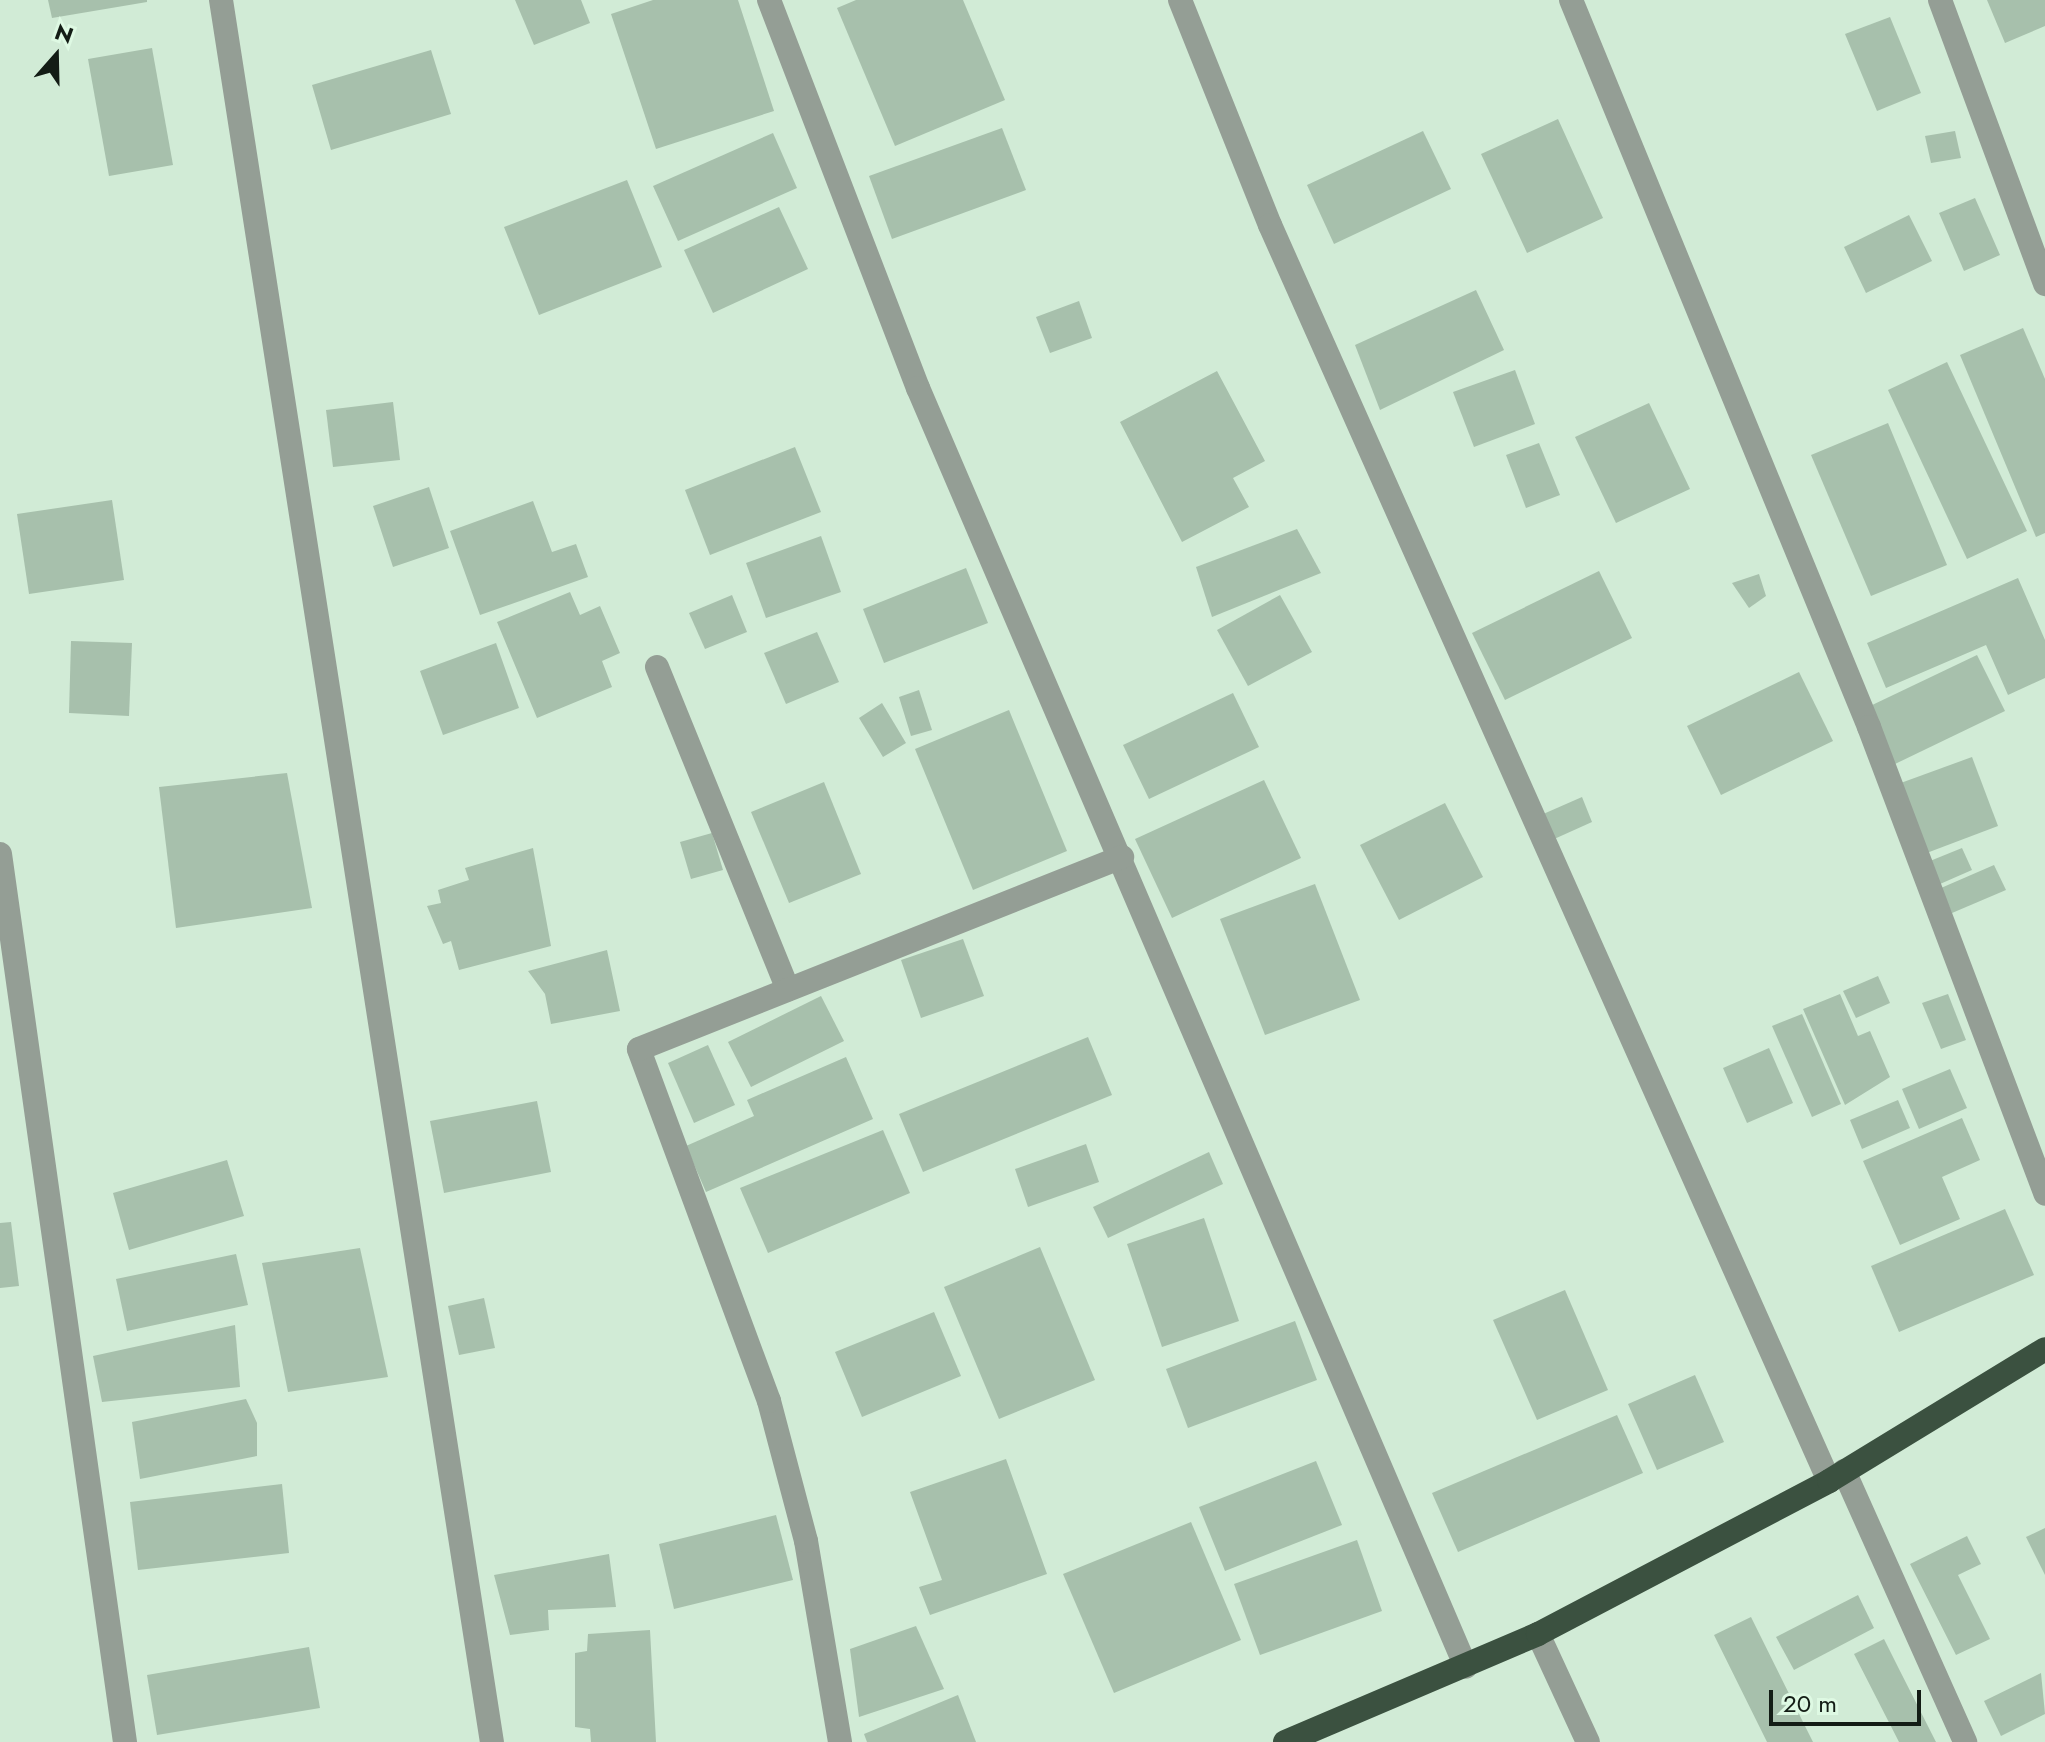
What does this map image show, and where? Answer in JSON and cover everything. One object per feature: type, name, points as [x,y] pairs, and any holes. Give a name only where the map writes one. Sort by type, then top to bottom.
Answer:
[{"type":"highway","points":[[1285,1742],[1538,1634],[1837,1476],[2045,1349]]},
{"type":"street","points":[[221,0],[492,1742]]},
{"type":"street","points":[[769,0],[918,388],[1122,857],[1466,1667]]},
{"type":"street","points":[[1180,0],[1270,225],[1837,1476],[1965,1742]]},
{"type":"street","points":[[1571,0],[1869,727],[2045,1194]]},
{"type":"street","points":[[1940,0],[2045,284]]},
{"type":"street","points":[[657,667],[788,989]]},
{"type":"street","points":[[0,854],[125,1742]]},
{"type":"street","points":[[840,1742],[806,1541],[769,1401],[639,1049],[1122,857]]},
{"type":"street","points":[[1538,1634],[1588,1742]]},
{"type":"building","points":[[48,0],[147,0],[147,2],[52,18]]},
{"type":"building","points":[[515,0],[581,0],[590,23],[534,45]]},
{"type":"building","points":[[653,0],[738,0],[774,111],[656,149],[611,14]]},
{"type":"building","points":[[856,0],[963,0],[1005,100],[895,146],[837,8]]},
{"type":"building","points":[[1987,0],[2045,0],[2045,26],[2005,43]]},
{"type":"building","points":[[1890,17],[1921,93],[1877,111],[1845,34]]},
{"type":"building","points":[[152,48],[173,165],[109,176],[88,59]]},
{"type":"building","points":[[431,50],[451,114],[331,150],[312,85]]},
{"type":"building","points":[[1558,119],[1603,218],[1527,253],[1481,154]]},
{"type":"building","points":[[1002,128],[1026,190],[892,239],[869,176]]},
{"type":"building","points":[[1423,131],[1451,189],[1334,244],[1307,185]]},
{"type":"building","points":[[1955,131],[1961,158],[1931,163],[1925,136]]},
{"type":"building","points":[[773,133],[797,188],[678,241],[653,186]]},
{"type":"building","points":[[627,180],[662,267],[539,315],[504,227]]},
{"type":"building","points":[[1975,198],[2000,255],[1964,271],[1939,213]]},
{"type":"building","points":[[779,207],[808,269],[713,313],[684,250]]},
{"type":"building","points":[[1909,215],[1932,261],[1866,293],[1844,247]]},
{"type":"building","points":[[1476,290],[1504,350],[1380,410],[1355,345]]},
{"type":"building","points":[[1079,301],[1092,338],[1050,353],[1036,317]]},
{"type":"building","points":[[2023,328],[2045,379],[2045,533],[2036,537],[1960,355]]},
{"type":"building","points":[[1947,362],[2027,531],[1967,559],[1888,390]]},
{"type":"building","points":[[1515,370],[1535,424],[1474,447],[1453,392]]},
{"type":"building","points":[[1217,371],[1265,461],[1233,478],[1249,507],[1182,542],[1120,422]]},
{"type":"building","points":[[393,402],[400,460],[333,467],[326,410]]},
{"type":"building","points":[[1649,403],[1690,489],[1616,523],[1575,437]]},
{"type":"building","points":[[1888,423],[1947,565],[1871,596],[1811,455]]},
{"type":"building","points":[[1539,443],[1560,495],[1526,508],[1506,455]]},
{"type":"building","points":[[795,447],[821,512],[710,555],[685,490]]},
{"type":"building","points":[[429,487],[449,548],[393,567],[373,506]]},
{"type":"building","points":[[112,500],[124,580],[29,594],[17,514]]},
{"type":"building","points":[[533,501],[552,552],[576,544],[588,577],[480,615],[450,531]]},
{"type":"building","points":[[1297,529],[1321,573],[1212,617],[1196,567]]},
{"type":"building","points":[[821,536],[841,592],[766,618],[746,563]]},
{"type":"building","points":[[966,568],[988,623],[884,663],[863,609]]},
{"type":"building","points":[[1599,571],[1632,638],[1505,700],[1472,633]]},
{"type":"building","points":[[1759,574],[1766,596],[1749,608],[1732,583]]},
{"type":"building","points":[[2018,578],[2045,640],[2045,678],[2008,695],[1986,645],[1886,688],[1867,643]]},
{"type":"building","points":[[570,592],[580,615],[600,606],[620,653],[602,661],[612,687],[537,718],[497,622]]},
{"type":"building","points":[[732,595],[747,632],[705,649],[689,613]]},
{"type":"building","points":[[1280,595],[1312,652],[1248,686],[1217,630]]},
{"type":"building","points":[[817,632],[839,682],[786,704],[764,653]]},
{"type":"building","points":[[71,641],[132,643],[129,716],[69,713]]},
{"type":"building","points":[[496,643],[519,708],[443,735],[420,671]]},
{"type":"building","points":[[1977,655],[2005,711],[1895,764],[1868,707]]},
{"type":"building","points":[[1799,672],[1833,741],[1721,795],[1687,726]]},
{"type":"building","points":[[919,690],[932,730],[911,736],[899,697]]},
{"type":"building","points":[[1233,693],[1259,747],[1149,799],[1123,745]]},
{"type":"building","points":[[882,703],[906,743],[883,757],[859,718]]},
{"type":"building","points":[[1009,710],[1067,851],[973,890],[915,749]]},
{"type":"building","points":[[1972,757],[1998,826],[1924,854],[1898,784]]},
{"type":"building","points":[[287,773],[312,908],[176,928],[159,787]]},
{"type":"building","points":[[1264,780],[1301,858],[1172,918],[1135,839]]},
{"type":"building","points":[[824,782],[861,874],[789,903],[751,812]]},
{"type":"building","points":[[1582,797],[1592,822],[1552,840],[1541,815]]},
{"type":"building","points":[[1445,803],[1483,877],[1399,920],[1360,845]]},
{"type":"building","points":[[712,833],[723,870],[691,879],[680,842]]},
{"type":"building","points":[[533,848],[551,946],[459,970],[451,941],[443,944],[427,906],[441,903],[438,890],[469,880],[465,868]]},
{"type":"building","points":[[1962,848],[1972,870],[1940,884],[1930,861]]},
{"type":"building","points":[[1994,865],[2006,890],[1952,913],[1941,888]]},
{"type":"building","points":[[1315,884],[1360,1000],[1265,1035],[1220,919]]},
{"type":"building","points":[[963,939],[984,996],[921,1018],[901,960]]},
{"type":"building","points":[[607,950],[620,1011],[551,1024],[545,994],[528,971]]},
{"type":"building","points":[[1878,976],[1890,1003],[1856,1018],[1843,991]]},
{"type":"building","points":[[1840,994],[1858,1036],[1870,1031],[1890,1077],[1845,1105],[1803,1009]]},
{"type":"building","points":[[1948,994],[1966,1040],[1941,1049],[1922,1003]]},
{"type":"building","points":[[821,996],[844,1041],[751,1087],[728,1042]]},
{"type":"building","points":[[1802,1014],[1841,1104],[1812,1117],[1772,1026]]},
{"type":"building","points":[[1088,1037],[1112,1095],[923,1172],[899,1114]]},
{"type":"building","points":[[708,1045],[735,1105],[694,1123],[668,1063]]},
{"type":"building","points":[[1769,1048],[1793,1103],[1747,1123],[1723,1068]]},
{"type":"building","points":[[846,1057],[873,1119],[706,1192],[686,1146],[754,1116],[747,1100]]},
{"type":"building","points":[[1950,1069],[1967,1108],[1919,1129],[1902,1089]]},
{"type":"building","points":[[1898,1100],[1910,1128],[1862,1149],[1850,1120]]},
{"type":"building","points":[[537,1101],[551,1172],[444,1193],[430,1121]]},
{"type":"building","points":[[1962,1118],[1980,1160],[1942,1177],[1960,1219],[1900,1245],[1863,1161]]},
{"type":"building","points":[[883,1130],[910,1193],[768,1253],[740,1188]]},
{"type":"building","points":[[1086,1144],[1099,1182],[1028,1207],[1015,1169]]},
{"type":"building","points":[[1209,1152],[1223,1184],[1108,1238],[1093,1207]]},
{"type":"building","points":[[227,1160],[244,1216],[129,1250],[113,1193]]},
{"type":"building","points":[[2005,1209],[2034,1275],[1899,1332],[1871,1266]]},
{"type":"building","points":[[1204,1218],[1239,1321],[1162,1347],[1127,1244]]},
{"type":"building","points":[[11,1222],[19,1286],[0,1288],[0,1223]]},
{"type":"building","points":[[1040,1247],[1095,1380],[999,1419],[944,1287]]},
{"type":"building","points":[[360,1248],[388,1377],[288,1392],[262,1263]]},
{"type":"building","points":[[236,1254],[248,1305],[127,1331],[116,1279]]},
{"type":"building","points":[[1565,1290],[1608,1390],[1537,1420],[1493,1320]]},
{"type":"building","points":[[484,1298],[495,1348],[459,1355],[448,1306]]},
{"type":"building","points":[[934,1312],[961,1376],[862,1417],[835,1352]]},
{"type":"building","points":[[1295,1321],[1317,1380],[1188,1428],[1166,1369]]},
{"type":"building","points":[[235,1325],[240,1387],[102,1402],[93,1356]]},
{"type":"building","points":[[1695,1375],[1724,1442],[1657,1470],[1628,1404]]},
{"type":"building","points":[[246,1399],[257,1423],[257,1456],[140,1479],[132,1422]]},
{"type":"building","points":[[1617,1415],[1643,1473],[1458,1552],[1432,1493]]},
{"type":"building","points":[[1006,1459],[1047,1574],[930,1615],[919,1587],[942,1580],[910,1492]]},
{"type":"building","points":[[1316,1461],[1342,1525],[1225,1571],[1199,1507]]},
{"type":"building","points":[[282,1484],[289,1553],[138,1570],[130,1502]]},
{"type":"building","points":[[776,1515],[793,1580],[674,1609],[659,1544]]},
{"type":"building","points":[[1191,1522],[1241,1640],[1114,1693],[1063,1574]]},
{"type":"building","points":[[2045,1528],[2045,1575],[2026,1537]]},
{"type":"building","points":[[1967,1536],[1981,1564],[1958,1575],[1990,1639],[1956,1655],[1910,1564]]},
{"type":"building","points":[[1357,1540],[1382,1611],[1260,1655],[1234,1584]]},
{"type":"building","points":[[609,1554],[616,1607],[548,1610],[549,1630],[510,1635],[494,1575]]},
{"type":"building","points":[[1858,1595],[1874,1628],[1794,1670],[1776,1637]]},
{"type":"building","points":[[1751,1617],[1813,1742],[1767,1742],[1714,1635]]},
{"type":"building","points":[[916,1626],[944,1689],[859,1717],[850,1649]]},
{"type":"building","points":[[650,1630],[656,1742],[591,1742],[590,1729],[575,1727],[575,1653],[587,1651],[588,1634]]},
{"type":"building","points":[[1884,1639],[1936,1742],[1899,1742],[1854,1654]]},
{"type":"building","points":[[309,1647],[320,1708],[157,1735],[147,1675]]},
{"type":"building","points":[[2041,1673],[2045,1714],[2001,1736],[1984,1701]]},
{"type":"building","points":[[958,1695],[976,1742],[867,1742],[864,1734]]}]
